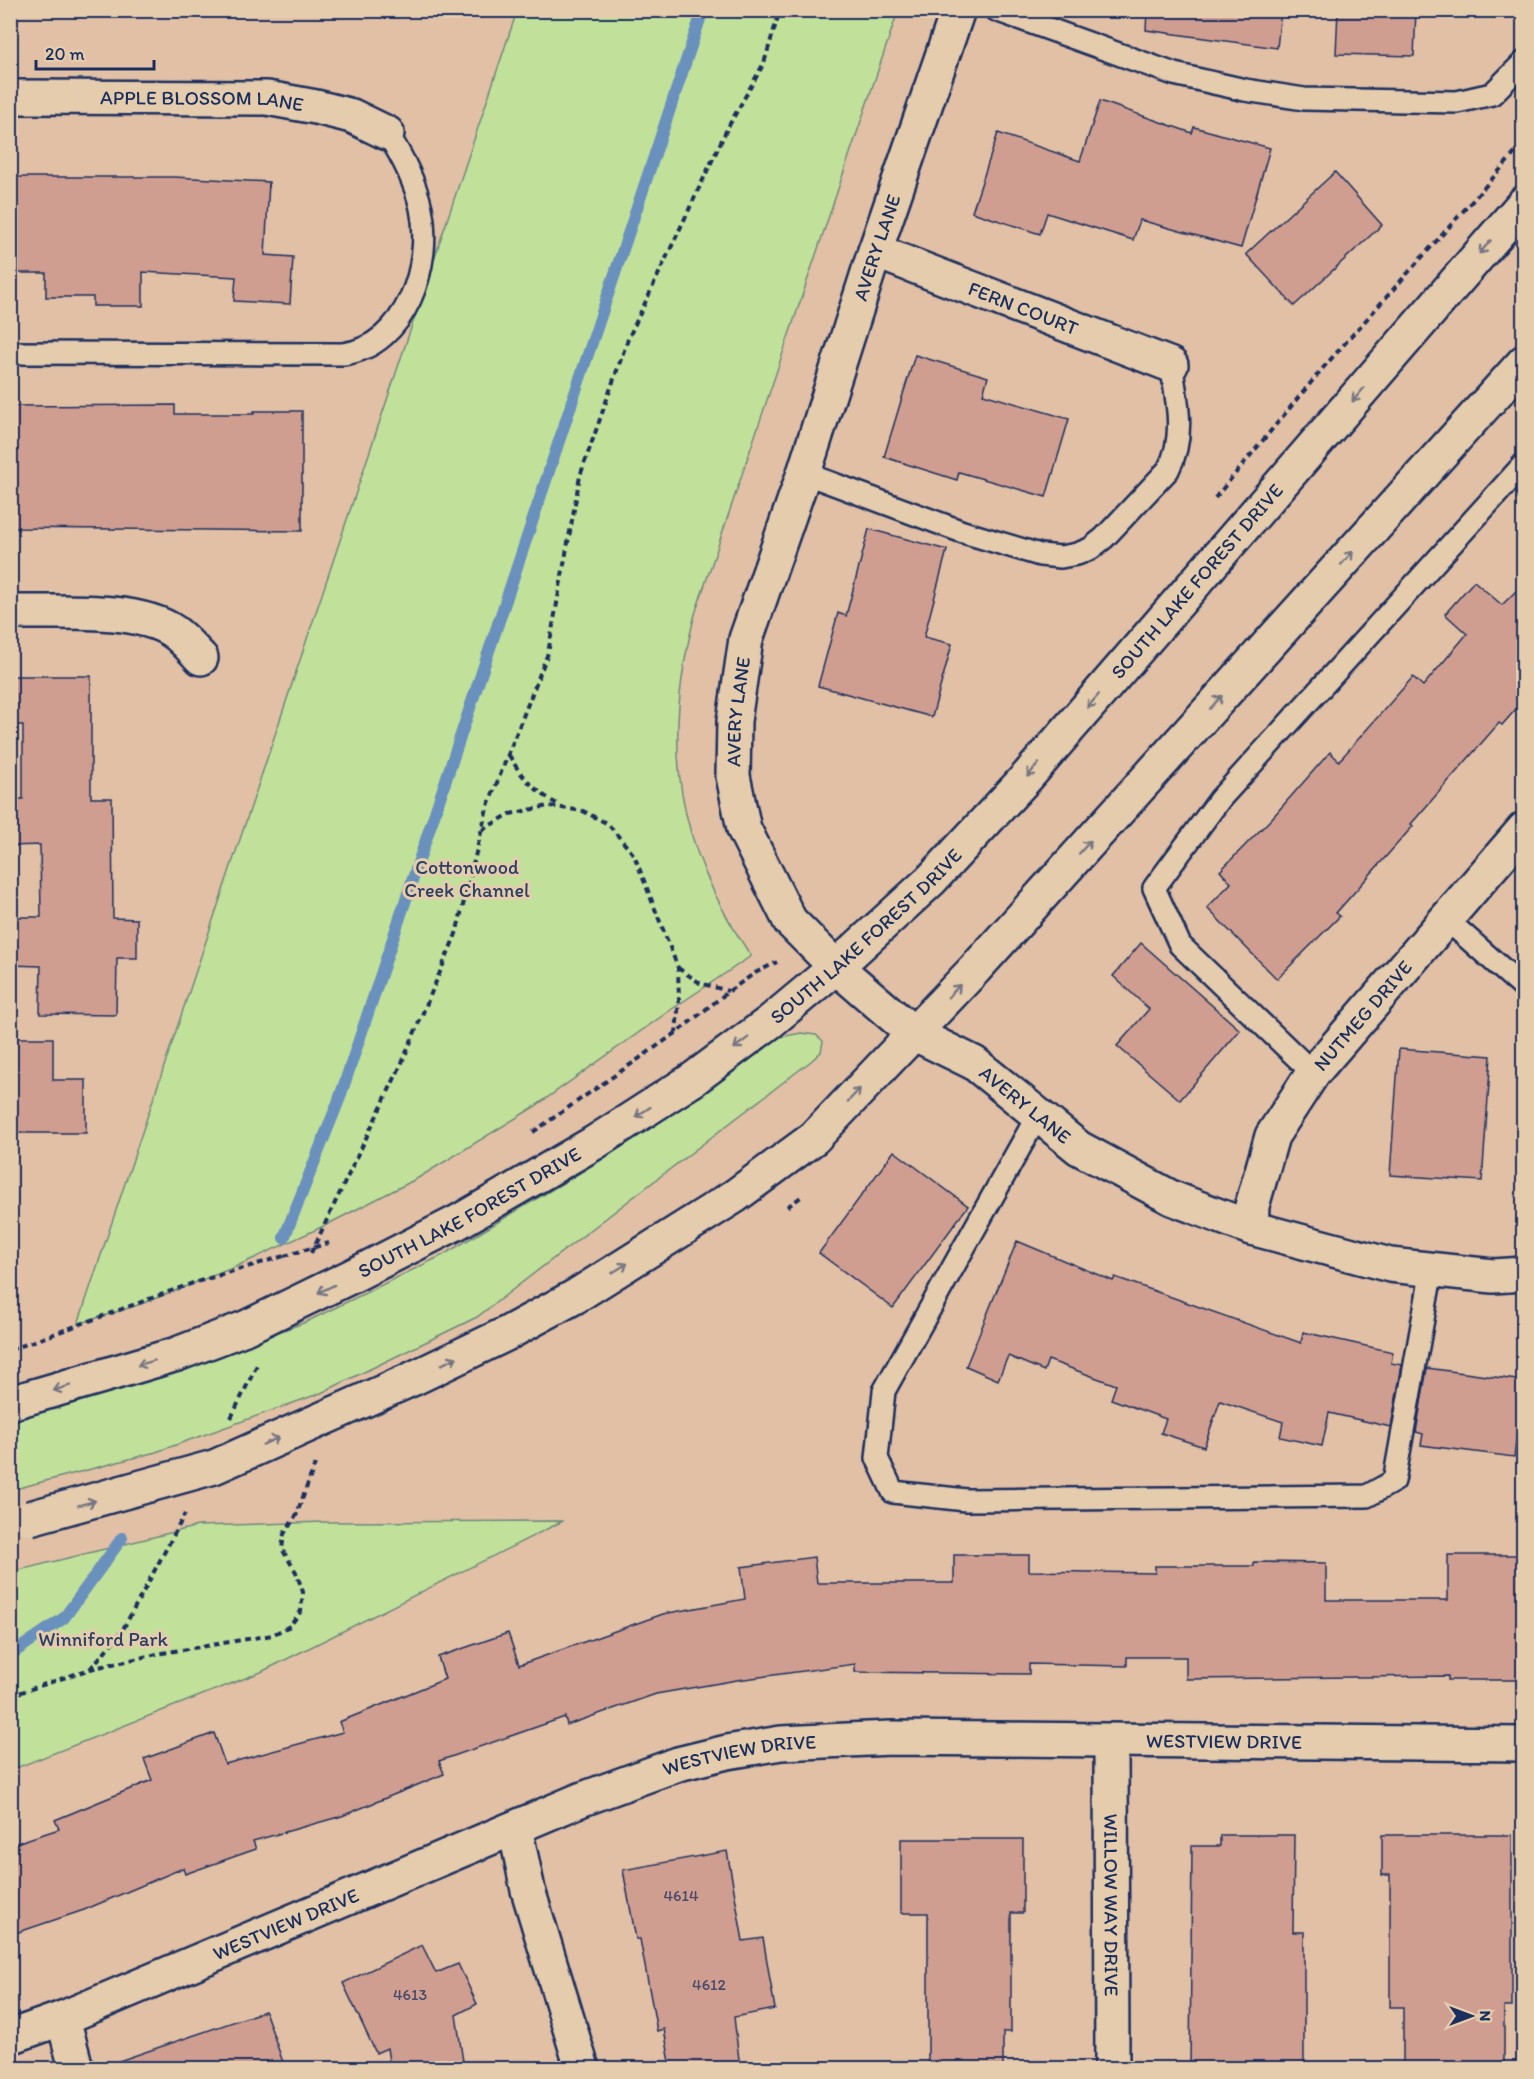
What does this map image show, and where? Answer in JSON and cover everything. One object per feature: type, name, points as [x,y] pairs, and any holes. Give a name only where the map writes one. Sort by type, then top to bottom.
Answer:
[{"type":"street","name":"AVERY LANE","points":[[958,10],[875,251],[804,473],[746,639],[734,721],[733,776],[744,829],[790,921],[836,967],[913,1033],[974,1063],[1079,1148],[1172,1198],[1251,1228],[1390,1265],[1493,1276],[1524,1274]]},
{"type":"street","name":"APPLE BLOSSOM LANE","points":[[10,97],[267,98],[352,116],[387,133]]},
{"type":"street","name":"SOUTH LAKE FOREST DRIVE","points":[[10,1403],[177,1354],[245,1328],[352,1276],[458,1222],[594,1143],[692,1080],[770,1022],[836,967],[931,880],[1027,777],[1524,203]]},
{"type":"street","name":"FERN COURT","points":[[875,251],[1171,365]]},
{"type":"street","points":[[20,1520],[213,1467],[412,1379],[576,1296],[735,1196],[814,1138],[975,969],[1524,362]]},
{"type":"street","points":[[10,612],[105,613],[143,619],[173,632],[201,658]]},
{"type":"street","name":"NUTMEG DRIVE","points":[[1251,1228],[1252,1206],[1272,1136],[1313,1073],[1524,829]]},
{"type":"street","name":"WESTVIEW DRIVE","points":[[10,2037],[63,2018],[580,1800],[678,1764],[727,1752],[781,1743],[891,1738],[1524,1744]]},
{"type":"street","name":"WILLOW WAY DRIVE","points":[[1111,1740],[1112,2068]]},
{"type":"street","points":[[515,1828],[528,1890],[582,2068]]},
{"type":"street","points":[[63,2018],[76,2068]]},
{"type":"lane","points":[[996,10],[1174,74],[1245,90],[1304,99],[1457,102],[1492,94],[1524,62]]},
{"type":"lane","points":[[10,353],[344,354],[369,347],[391,331],[402,315],[420,269],[423,247],[421,209],[400,155],[387,133]]},
{"type":"lane","points":[[804,473],[963,532],[1040,555],[1061,557],[1077,554],[1090,549],[1104,538],[1168,470],[1174,459],[1179,441],[1179,420],[1171,365]]},
{"type":"lane","points":[[1313,1073],[1180,945],[1154,888],[1220,799],[1524,464]]},
{"type":"lane","points":[[1446,919],[1524,988]]},
{"type":"lane","points":[[1038,1114],[884,1391],[877,1458],[893,1492],[966,1500],[1367,1496],[1394,1481],[1432,1269]]},
{"type":"path","points":[[310,1255],[401,1065],[456,934],[487,808],[548,653],[580,476],[628,339],[727,129],[764,63],[780,10]]},
{"type":"path","points":[[1212,502],[1323,368],[1524,143]]},
{"type":"path","points":[[508,755],[536,791],[560,807]]},
{"type":"path","points":[[481,831],[510,814],[548,806],[583,811],[608,824],[634,855],[678,968],[679,1000],[676,1033]]},
{"type":"path","points":[[532,1133],[676,1033],[755,973],[813,944]]},
{"type":"path","points":[[678,968],[700,983],[729,992]]},
{"type":"path","points":[[10,1350],[193,1284],[335,1241]]},
{"type":"path","points":[[228,1425],[259,1361]]},
{"type":"path","points":[[10,1696],[90,1669],[157,1654],[272,1635],[290,1626],[301,1611],[303,1592],[296,1572],[282,1549],[284,1533],[296,1516],[317,1456]]},
{"type":"path","points":[[90,1669],[122,1631],[187,1509]]},
{"type":"green space","name":"Cottonwood Creek Channel","points":[[517,11],[898,11],[695,614],[685,662],[679,707],[678,750],[682,792],[691,833],[705,874],[725,915],[751,956],[534,1107],[418,1178],[328,1224],[235,1267],[141,1304],[78,1324]]},
{"type":"green space","points":[[801,1033],[816,1035],[823,1041],[821,1052],[811,1061],[477,1317],[321,1393],[156,1452],[11,1490],[11,1415],[185,1366],[306,1322],[443,1255],[578,1174],[664,1118],[771,1039]]},
{"type":"green space","name":"Winniford Park","points":[[563,1521],[261,1672],[11,1770],[11,1572],[198,1526],[324,1522]]},
{"type":"building","points":[[1147,10],[1281,10],[1277,48],[1146,30]]},
{"type":"building","points":[[1338,10],[1416,10],[1414,56],[1336,54]]},
{"type":"building","points":[[1100,101],[1192,133],[1194,127],[1270,148],[1241,248],[1140,220],[1133,240],[1047,213],[1040,234],[972,212],[998,133],[1080,161]]},
{"type":"building","points":[[1335,172],[1382,225],[1294,306],[1246,254]]},
{"type":"building","points":[[10,177],[174,177],[269,182],[265,255],[293,257],[290,304],[234,301],[236,277],[143,272],[143,306],[93,306],[93,297],[46,297],[46,273],[10,273]]},
{"type":"building","points":[[915,355],[988,377],[983,394],[1069,419],[1046,497],[959,472],[957,480],[884,457]]},
{"type":"building","points":[[175,405],[175,414],[254,414],[254,411],[302,411],[302,531],[10,528],[10,406]]},
{"type":"building","points":[[869,529],[947,550],[924,637],[952,644],[932,717],[818,686],[838,613],[846,616]]},
{"type":"building","points":[[1474,581],[1502,605],[1524,583],[1524,700],[1502,725],[1499,723],[1411,824],[1413,826],[1336,913],[1340,916],[1277,979],[1207,908],[1231,883],[1220,871],[1272,818],[1330,752],[1339,761],[1413,677],[1423,686],[1467,634],[1445,614]]},
{"type":"building","points":[[10,676],[91,676],[91,798],[112,798],[113,918],[137,919],[137,958],[117,958],[116,1015],[40,1014],[41,966],[10,965],[10,917],[41,917],[40,845],[10,846],[10,799],[23,799],[23,725],[10,725]]},
{"type":"building","points":[[1141,943],[1240,1030],[1180,1100],[1117,1046],[1149,1009],[1113,976]]},
{"type":"building","points":[[10,1038],[53,1038],[53,1080],[86,1080],[86,1133],[10,1133]]},
{"type":"building","points":[[1399,1049],[1491,1056],[1482,1181],[1390,1175]]},
{"type":"building","points":[[894,1151],[968,1206],[893,1308],[819,1253]]},
{"type":"building","points":[[1017,1241],[1113,1281],[1115,1277],[1301,1343],[1303,1332],[1393,1352],[1391,1363],[1402,1365],[1391,1427],[1329,1413],[1322,1446],[1280,1437],[1283,1422],[1220,1401],[1204,1447],[1161,1433],[1166,1419],[1111,1399],[1116,1385],[1048,1360],[1044,1371],[1008,1356],[998,1380],[966,1366]]},
{"type":"building","points":[[1427,1368],[1524,1381],[1514,1457],[1421,1445],[1423,1434],[1416,1432]]},
{"type":"building","points":[[954,1555],[1029,1555],[1029,1571],[1155,1573],[1155,1566],[1254,1566],[1254,1562],[1326,1563],[1326,1600],[1448,1600],[1448,1555],[1522,1555],[1522,1680],[1448,1680],[1448,1676],[1186,1679],[1186,1657],[1127,1657],[1127,1666],[1029,1664],[1029,1674],[855,1672],[855,1664],[737,1680],[656,1694],[567,1725],[565,1717],[439,1761],[444,1774],[342,1816],[253,1841],[256,1849],[185,1874],[183,1868],[84,1910],[10,1935],[10,1845],[59,1829],[55,1820],[152,1780],[144,1759],[214,1733],[225,1764],[343,1732],[339,1722],[445,1679],[438,1657],[508,1633],[519,1665],[663,1614],[745,1599],[741,1567],[814,1557],[817,1583],[954,1583]]},
{"type":"building","points":[[1220,1835],[1294,1835],[1293,1932],[1304,1932],[1304,2068],[1190,2068],[1192,1846],[1220,1846]]},
{"type":"building","points":[[1382,1835],[1512,1835],[1512,2007],[1504,2007],[1504,2068],[1403,2068],[1403,2007],[1390,2007],[1390,1875],[1382,1875]]},
{"type":"building","points":[[901,1839],[1023,1839],[1023,1913],[1011,1913],[1011,2032],[1003,2032],[1003,2068],[928,2068],[928,1913],[901,1913]]},
{"type":"building","points":[[727,1851],[743,1941],[763,1938],[775,2009],[734,2017],[740,2068],[671,2068],[664,2029],[657,2031],[640,1939],[636,1939],[623,1870]]},
{"type":"building","points":[[422,1945],[436,1973],[458,1964],[477,2004],[456,2015],[464,2068],[390,2068],[387,2048],[376,2053],[343,1983]]},
{"type":"building","points":[[265,2011],[285,2068],[114,2068],[113,2063]]},
{"type":"waterway","points":[[284,1238],[339,1100],[703,10]]},
{"type":"waterway","points":[[10,1655],[64,1618],[122,1538]]}]
